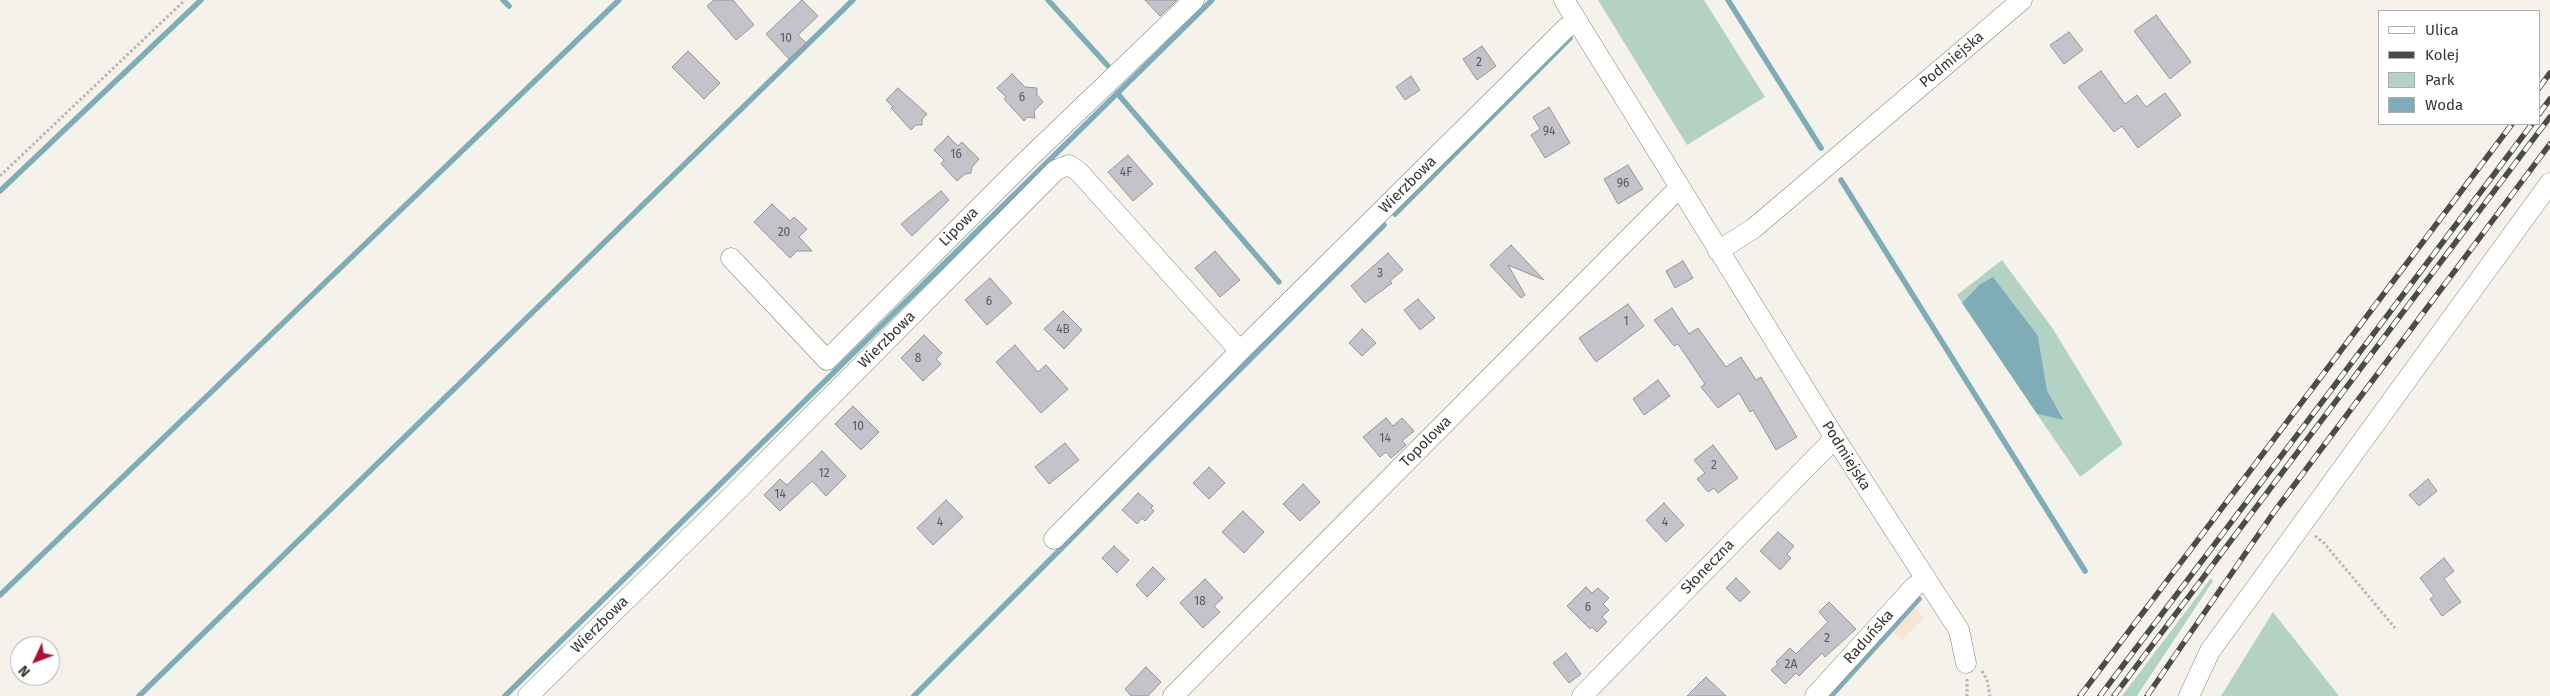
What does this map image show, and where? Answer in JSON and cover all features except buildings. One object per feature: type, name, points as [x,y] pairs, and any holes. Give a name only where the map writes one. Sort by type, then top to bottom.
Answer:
[{"type":"street","name":"Lipowa","points":[[731,258],[827,360],[1024,163],[1194,0]]},
{"type":"street","name":"Podmiejska","points":[[1564,0],[1835,438],[1959,630],[1966,663]]},
{"type":"street","name":"Podmiejska","points":[[1718,251],[1754,228],[2022,0]]},
{"type":"street","name":"Wierzbowa","points":[[1054,539],[1240,351],[1566,28],[1577,22]]},
{"type":"street","name":"Wierzbowa","points":[[528,696],[738,490],[1056,170],[1069,165],[1079,172],[1240,351]]},
{"type":"street","points":[[2189,696],[2210,651],[2550,183]]},
{"type":"street","name":"Topolowa","points":[[1174,696],[1679,188]]},
{"type":"street","name":"Słoneczna","points":[[1582,696],[1835,438]]},
{"type":"street","name":"Raduńska","points":[[1815,696],[1914,587],[1925,579]]},
{"type":"path","points":[[0,176],[185,0]]},
{"type":"path","points":[[2300,525],[2324,543],[2395,628]]},
{"type":"shaded area","points":[[1915,607],[1924,618],[1902,641],[1893,632]]},
{"type":"green space","points":[[1598,0],[1704,0],[1765,97],[1687,145]]},
{"type":"green space","points":[[2002,260],[2053,329],[2123,444],[2080,477],[2037,414],[2064,419],[2047,390],[2038,336],[1979,285],[1962,303],[1957,295]]},
{"type":"green space","points":[[2211,578],[2213,581],[2137,696],[2122,696]]},
{"type":"green space","points":[[2273,612],[2339,696],[2221,696]]},
{"type":"water","points":[[1993,277],[2038,336],[2047,390],[2064,420],[2037,414],[1962,303],[1979,285]]},
{"type":"waterway","points":[[0,191],[201,0]]},
{"type":"waterway","points":[[503,0],[509,6]]},
{"type":"waterway","points":[[0,595],[619,0]]},
{"type":"waterway","points":[[139,696],[853,0]]},
{"type":"waterway","points":[[1048,0],[1108,66]]},
{"type":"waterway","points":[[505,696],[1212,0]]},
{"type":"waterway","points":[[1728,0],[1821,148]]},
{"type":"waterway","points":[[1395,214],[1570,38]]},
{"type":"waterway","points":[[1117,93],[1279,282]]},
{"type":"waterway","points":[[1841,180],[2085,571]]},
{"type":"waterway","points":[[914,696],[1384,225]]},
{"type":"waterway","points":[[1831,696],[1919,599]]},
{"type":"railway","points":[[2540,87],[2550,73]]},
{"type":"railway","points":[[2540,113],[2550,99]]},
{"type":"railway","points":[[2114,696],[2550,117]]},
{"type":"railway","points":[[2080,696],[2511,125]]},
{"type":"railway","points":[[2100,696],[2531,125]]},
{"type":"railway","points":[[2147,696],[2274,512],[2550,144]]}]
